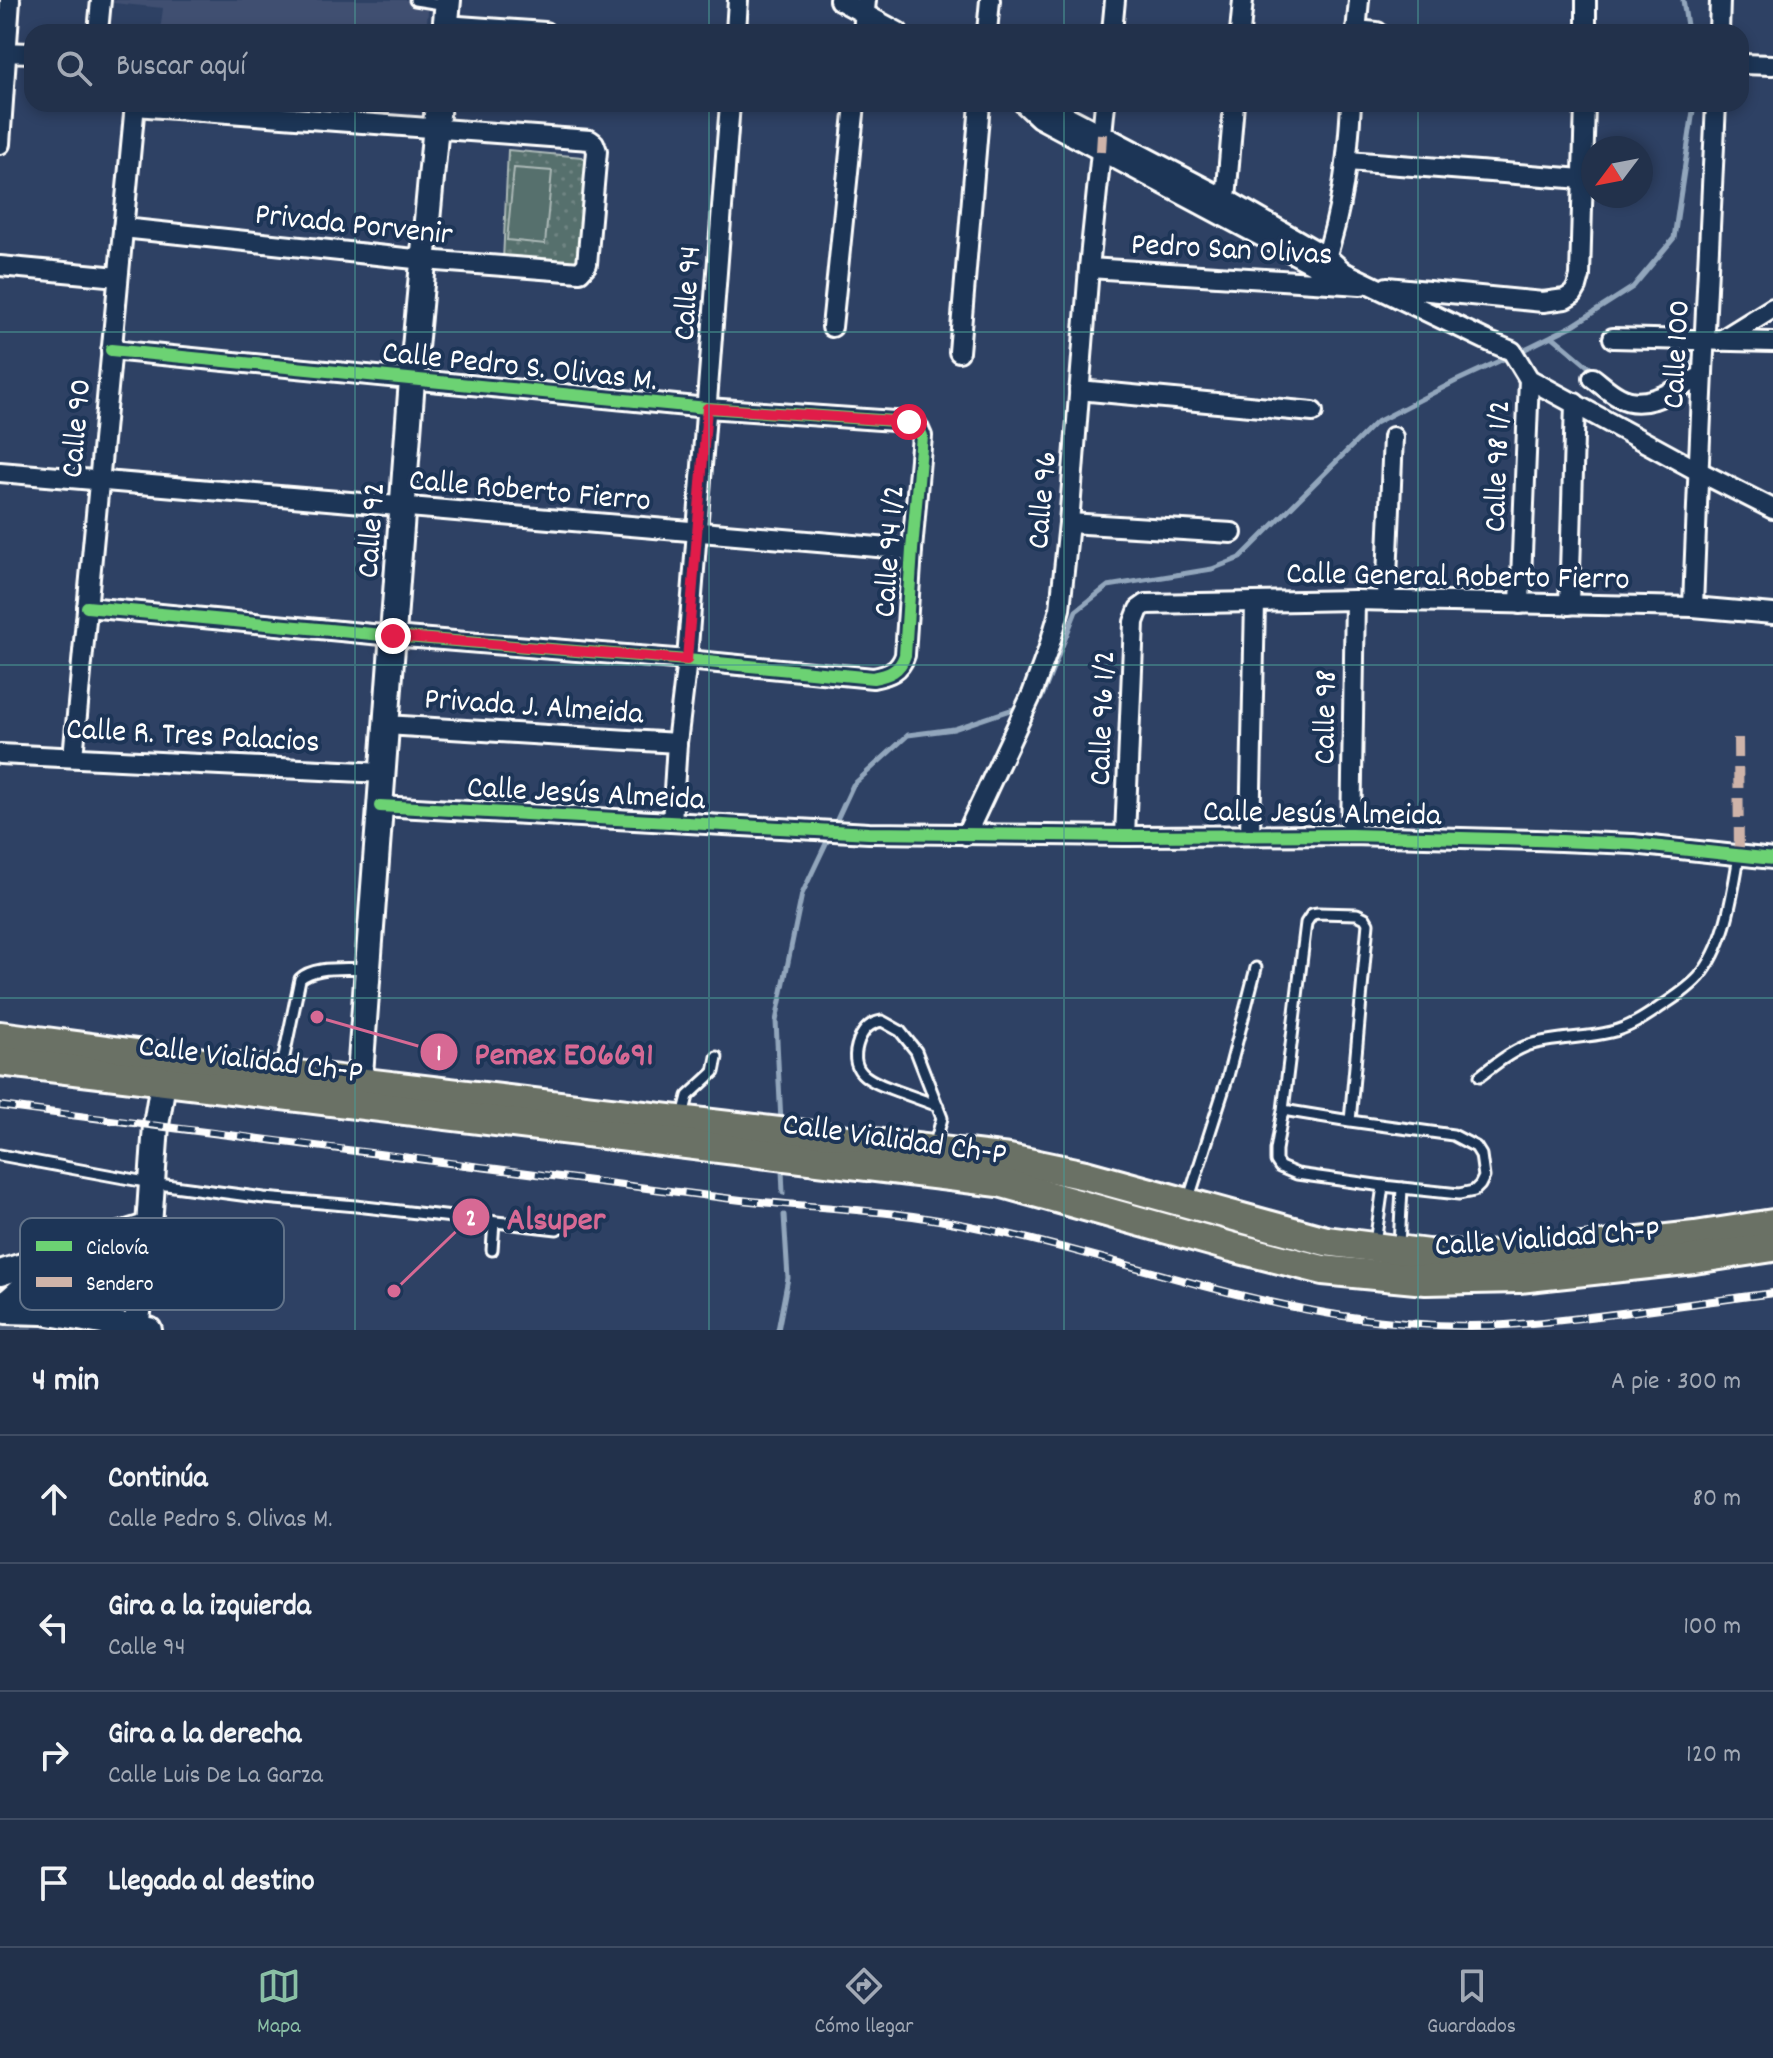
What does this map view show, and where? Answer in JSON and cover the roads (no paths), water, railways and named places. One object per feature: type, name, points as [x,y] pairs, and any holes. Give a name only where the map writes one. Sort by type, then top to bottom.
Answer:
[{"type":"main road","name":"Calle Vialidad Ch-P","points":[[0,1036],[166,1069],[280,1084],[929,1162],[1009,1159],[1085,1175],[1326,1241],[1426,1280],[1519,1278],[1773,1247]]},
{"type":"main road","name":"Calle Vialidad Ch-P","points":[[0,1061],[166,1069]]},
{"type":"main road","name":"Calle Vialidad Ch-P","points":[[929,1162],[1323,1270],[1385,1262],[1509,1256],[1695,1236],[1773,1224]]},
{"type":"street","points":[[0,144],[3,52],[10,0]]},
{"type":"street","points":[[99,24],[101,0]]},
{"type":"street","points":[[736,24],[738,0]]},
{"type":"street","points":[[839,0],[865,15]]},
{"type":"street","points":[[988,24],[990,0]]},
{"type":"street","points":[[1113,24],[1115,0]]},
{"type":"street","points":[[1241,24],[1243,0]]},
{"type":"street","points":[[1357,24],[1359,0]]},
{"type":"street","points":[[1586,0],[1586,24]]},
{"type":"street","points":[[1719,24],[1720,0]]},
{"type":"street","points":[[446,16],[496,24]]},
{"type":"street","points":[[3,52],[24,53]]},
{"type":"street","points":[[1749,64],[1773,65]]},
{"type":"street","name":"Calle 90","points":[[73,757],[134,112]]},
{"type":"street","points":[[219,112],[436,130]]},
{"type":"street","name":"Calle 92","points":[[358,1093],[412,380],[437,112]]},
{"type":"street","name":"Calle 94","points":[[672,822],[729,112]]},
{"type":"street","points":[[832,327],[854,112]]},
{"type":"street","points":[[959,352],[979,112]]},
{"type":"street","points":[[1033,112],[1039,118],[1226,199],[1322,269]]},
{"type":"street","points":[[1056,112],[1102,143],[1322,269],[1344,272],[1512,351],[1529,379],[1773,509]]},
{"type":"street","name":"Calle 96","points":[[966,835],[1032,694],[1060,609],[1104,112]]},
{"type":"street","points":[[1226,199],[1233,112]]},
{"type":"street","points":[[1322,269],[1340,206],[1348,161],[1351,112]]},
{"type":"street","points":[[1584,136],[1585,112]]},
{"type":"street","name":"Calle 100","points":[[1693,607],[1702,376],[1712,341],[1716,112]]},
{"type":"street","name":"Privada Porvenir","points":[[123,228],[424,260],[580,272],[587,264],[597,151],[594,143],[590,140],[436,130]]},
{"type":"street","points":[[1348,161],[1581,179]]},
{"type":"street","name":"Pedro San Olivas","points":[[1089,268],[1322,269],[1372,286],[1543,302],[1565,299],[1577,287],[1581,208]]},
{"type":"street","points":[[0,266],[118,277]]},
{"type":"street","points":[[1712,341],[1773,308]]},
{"type":"street","points":[[1613,338],[1773,342]]},
{"type":"street","name":"Calle Pedro S. Olivas M.","points":[[111,350],[707,408],[909,422],[921,431]]},
{"type":"street","points":[[1593,378],[1619,398],[1640,402],[1702,376]]},
{"type":"street","name":"Calle 98 1/2","points":[[1520,604],[1529,379]]},
{"type":"street","points":[[1079,390],[1313,412]]},
{"type":"street","points":[[1569,605],[1575,403]]},
{"type":"street","name":"Calle 94 1/2","points":[[687,660],[873,678],[894,672],[902,665],[921,431]]},
{"type":"street","points":[[1386,601],[1393,437]]},
{"type":"street","name":"Calle Roberto Fierro","points":[[0,472],[912,550]]},
{"type":"street","points":[[1069,523],[1232,533]]},
{"type":"street","name":"Calle General Roberto Fierro","points":[[1142,605],[1155,602],[1355,600],[1693,607],[1773,614]]},
{"type":"street","name":"Calle 98","points":[[1351,835],[1355,600]]},
{"type":"street","points":[[1250,835],[1255,602]]},
{"type":"street","name":"Calle 96 1/2","points":[[1125,836],[1134,622],[1142,605]]},
{"type":"street","points":[[87,607],[687,660]]},
{"type":"street","name":"Privada J. Almeida","points":[[386,725],[677,743]]},
{"type":"street","name":"Calle R. Tres Palacios","points":[[0,754],[383,773]]},
{"type":"street","name":"Calle Jesús Almeida","points":[[380,806],[869,833],[1351,835],[1633,844],[1773,859]]},
{"type":"street","points":[[149,1218],[156,1125],[166,1069]]},
{"type":"street","points":[[0,1273],[20,1267]]},
{"type":"street","points":[[5,1312],[20,1295]]},
{"type":"street","points":[[5,1312],[43,1312],[143,1329]]},
{"type":"lane","points":[[415,0],[446,16]]},
{"type":"lane","points":[[1480,1076],[1524,1047],[1544,1041],[1615,1031],[1678,996],[1697,979],[1718,945],[1739,856]]},
{"type":"lane","points":[[1283,1110],[1350,1121],[1453,1135],[1476,1147],[1481,1155],[1484,1177],[1474,1191],[1459,1194],[1297,1174],[1280,1167],[1276,1161],[1306,923],[1312,914],[1357,914],[1368,923],[1350,1121]]},
{"type":"lane","points":[[280,1084],[300,979],[313,971],[368,968]]},
{"type":"lane","points":[[1178,1232],[1228,1076],[1256,968]]},
{"type":"lane","points":[[929,1162],[942,1118],[938,1106],[916,1051],[900,1031],[882,1021],[868,1026],[861,1035],[855,1062],[868,1080],[938,1106]]},
{"type":"lane","points":[[681,1132],[688,1096],[714,1072],[717,1057]]},
{"type":"lane","points":[[0,1155],[151,1183],[557,1229]]},
{"type":"lane","points":[[1383,1186],[1385,1262]]},
{"type":"lane","points":[[1385,1262],[1402,1188]]},
{"type":"lane","points":[[492,1250],[494,1222]]},
{"type":"waterway","points":[[1683,0],[1687,24]]},
{"type":"waterway","points":[[1519,352],[1572,326],[1633,287],[1674,238],[1693,112]]},
{"type":"waterway","points":[[1552,336],[1596,373]]},
{"type":"waterway","points":[[1036,701],[1041,699],[1076,611],[1108,586],[1212,569],[1240,558],[1375,423],[1510,356]]},
{"type":"waterway","points":[[1676,380],[1696,357]]},
{"type":"waterway","points":[[834,826],[853,785],[908,735],[954,729],[1019,707]]},
{"type":"waterway","points":[[781,1122],[776,1021],[802,894],[830,835]]},
{"type":"waterway","points":[[782,1170],[783,1193]]},
{"type":"waterway","points":[[778,1330],[788,1278],[784,1215]]},
{"type":"tunnel","points":[[0,1324],[46,1330]]},
{"type":"railway","points":[[0,1106],[733,1199],[913,1216],[1022,1237],[1234,1294],[1390,1322],[1509,1325],[1773,1293]]},
{"type":"place","name":"Pemex E06691","points":[[317,1017]]},
{"type":"place","name":"Alsuper","points":[[394,1291]]}]
